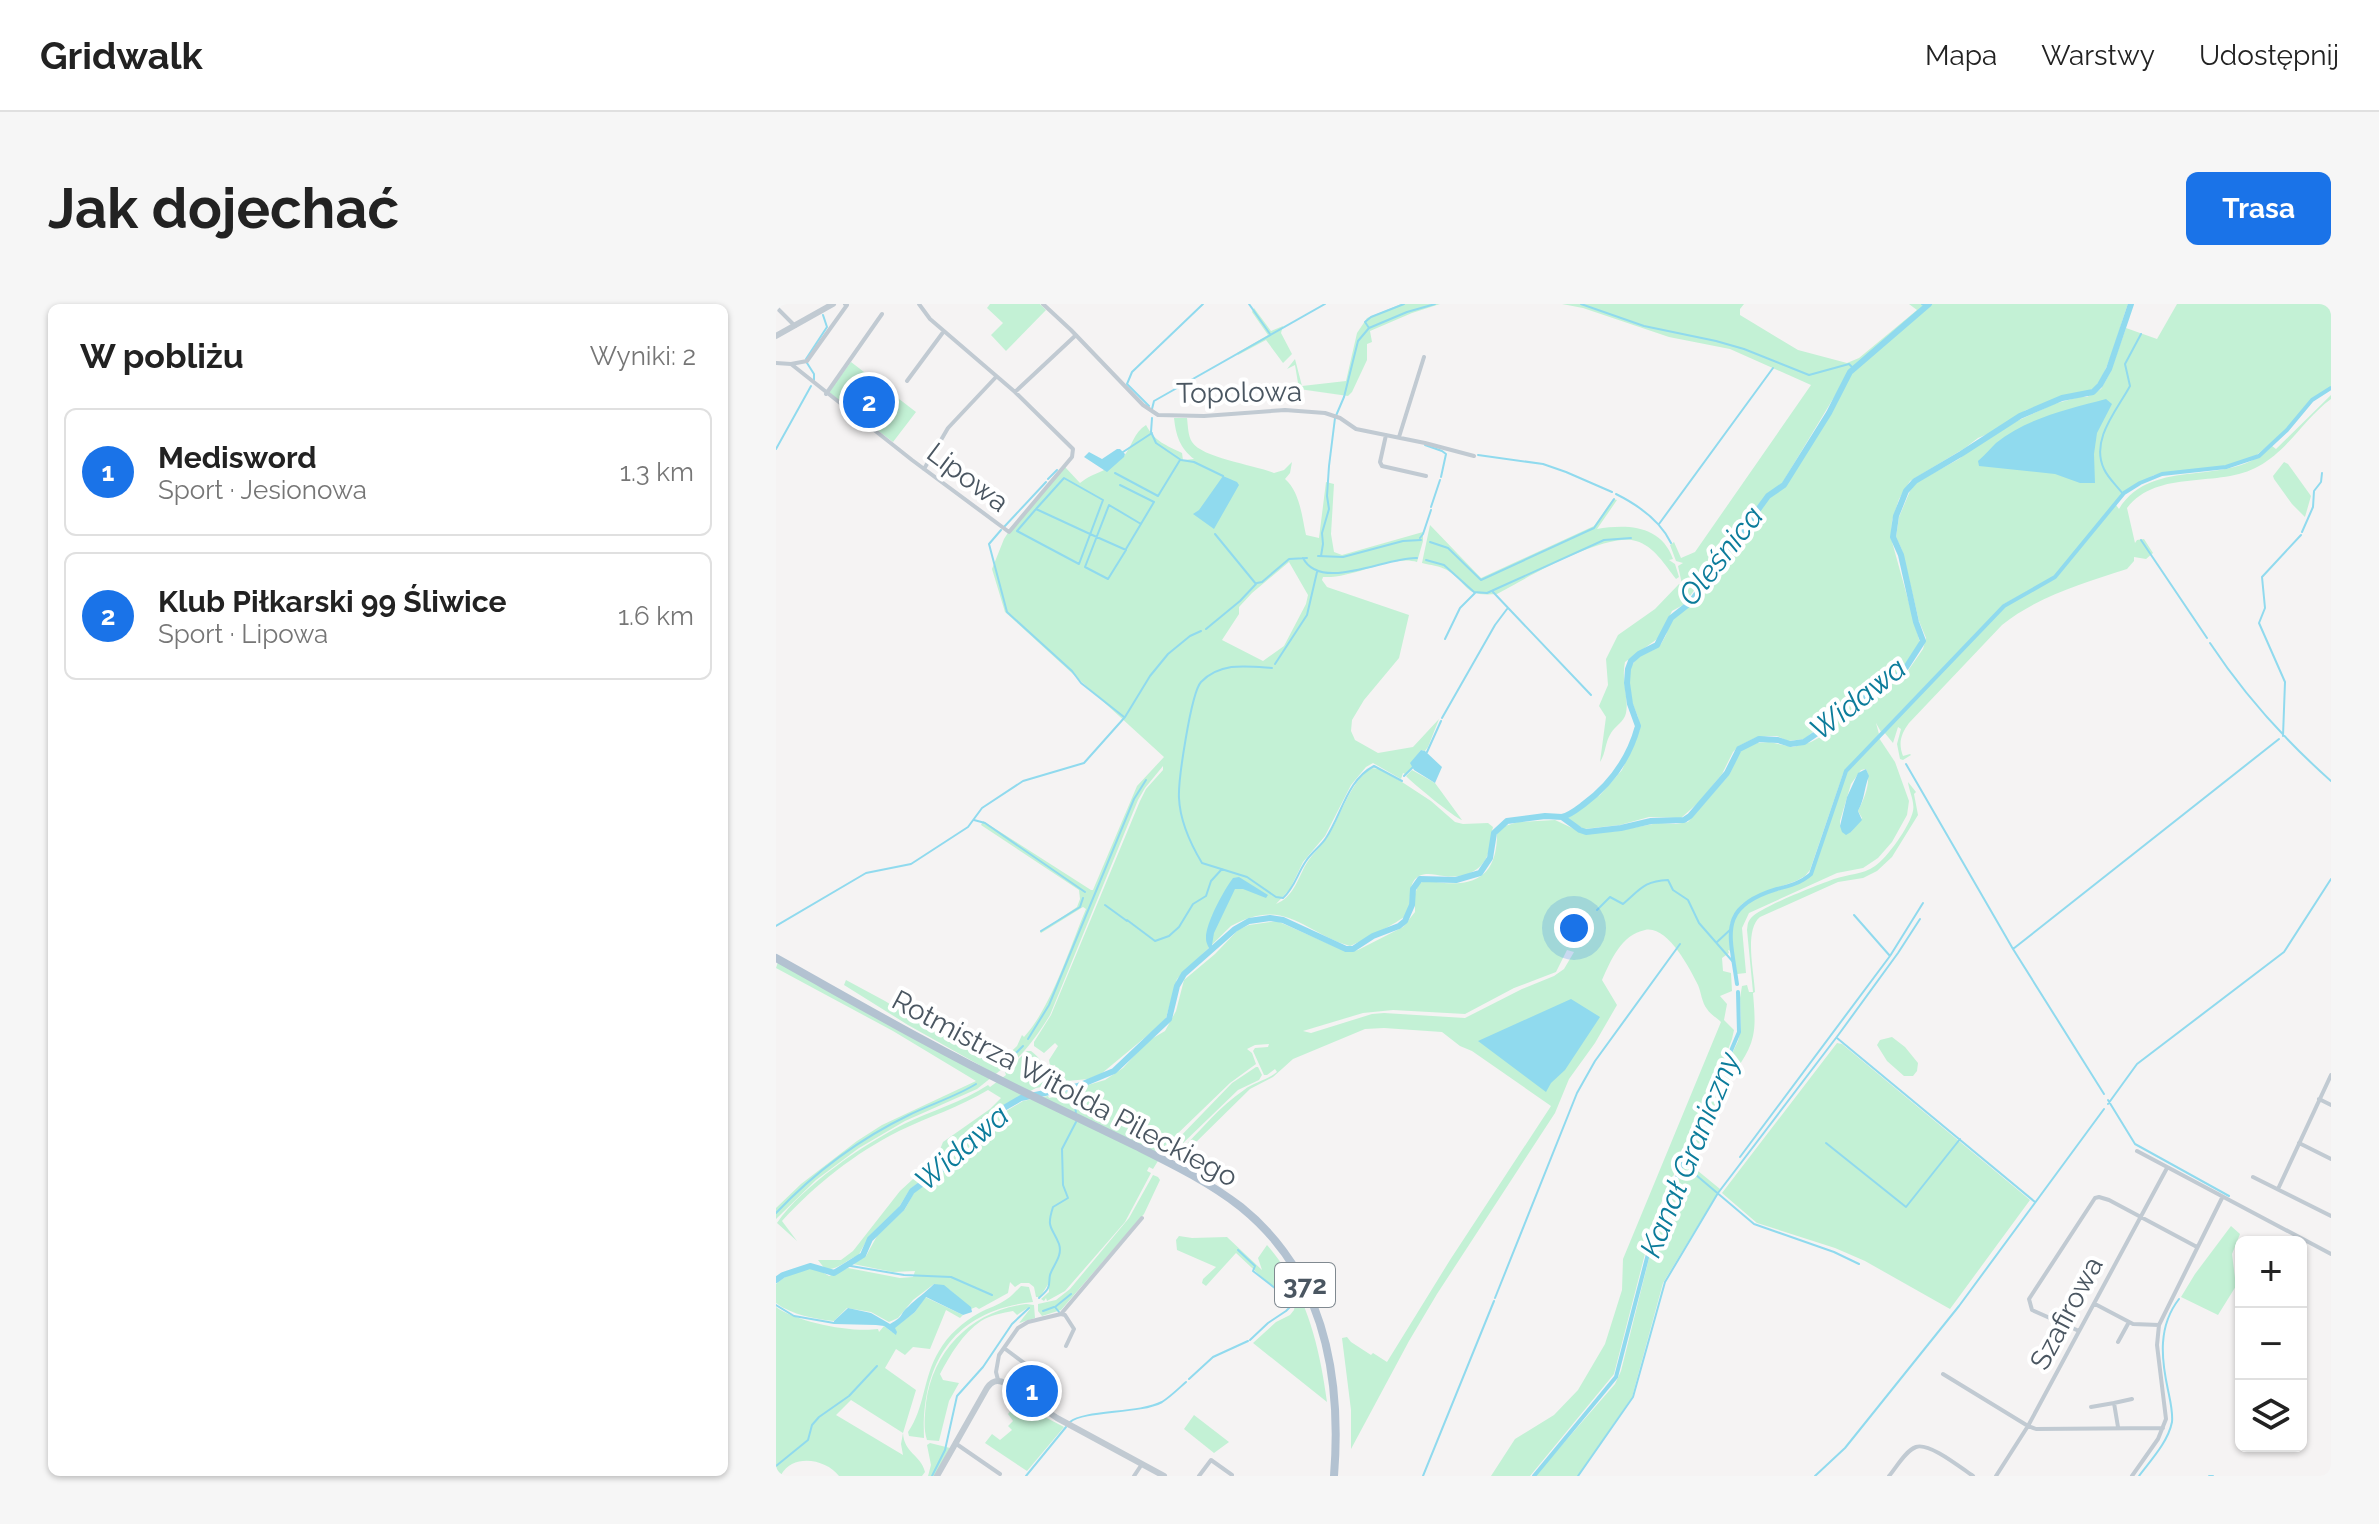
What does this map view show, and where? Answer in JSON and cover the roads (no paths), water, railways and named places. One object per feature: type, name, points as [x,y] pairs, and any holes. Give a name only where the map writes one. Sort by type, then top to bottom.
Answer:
[{"type":"main road","name":"Rotmistrza Witolda Pileckiego","points":[[776,958],[988,1074],[1173,1164],[1213,1187],[1255,1219],[1287,1256],[1304,1284],[1325,1337],[1332,1366],[1337,1435],[1334,1476]]},
{"type":"street","points":[[776,336],[833,304]]},
{"type":"street","points":[[776,363],[801,363],[810,358],[845,304]]},
{"type":"street","points":[[919,304],[930,319],[1015,392],[1076,335]]},
{"type":"street","name":"Topolowa","points":[[1043,304],[1135,397],[1158,415],[1204,416],[1285,410],[1335,415],[1356,429],[1474,456]]},
{"type":"street","points":[[776,307],[795,326]]},
{"type":"street","points":[[826,394],[882,314]]},
{"type":"street","points":[[907,381],[944,331]]},
{"type":"street","points":[[1399,437],[1424,357]]},
{"type":"street","name":"Lipowa","points":[[791,364],[1009,532],[1074,454],[1073,449],[1015,392]]},
{"type":"street","points":[[924,469],[948,428],[996,377]]},
{"type":"street","points":[[1386,435],[1380,462],[1382,466],[1426,476]]},
{"type":"street","points":[[2278,1189],[2331,1075]]},
{"type":"street","points":[[2319,1099],[2331,1105]]},
{"type":"street","points":[[2299,1143],[2331,1159]]},
{"type":"street","points":[[2137,1151],[2331,1254]]},
{"type":"street","name":"Szafirowa","points":[[1996,1476],[2028,1426],[2167,1168]]},
{"type":"street","points":[[2253,1177],[2331,1216]]},
{"type":"street","points":[[2079,1331],[2032,1310],[2029,1299],[2095,1198],[2104,1197],[2197,1247]]},
{"type":"street","points":[[2132,1476],[2163,1428],[2165,1412],[2157,1345],[2159,1325],[2222,1198]]},
{"type":"street","points":[[998,1380],[998,1362],[1021,1325],[1061,1314],[1142,1218]]},
{"type":"street","points":[[2095,1304],[2133,1324],[2159,1325]]},
{"type":"street","points":[[1061,1314],[1074,1329],[1066,1346]]},
{"type":"street","points":[[2118,1342],[2129,1322]]},
{"type":"street","points":[[1004,1348],[1039,1374]]},
{"type":"street","points":[[1943,1374],[2036,1429],[2163,1428]]},
{"type":"street","points":[[937,1476],[987,1388],[998,1380],[1057,1418],[1164,1476]]},
{"type":"street","points":[[2091,1407],[2132,1399]]},
{"type":"street","points":[[2114,1403],[2118,1427]]},
{"type":"street","points":[[955,1443],[1000,1474]]},
{"type":"street","points":[[1889,1476],[1912,1449],[1919,1446],[1931,1448],[1973,1476]]},
{"type":"street","points":[[1199,1476],[1211,1460],[1232,1475]]},
{"type":"street","points":[[1134,1476],[1142,1464]]},
{"type":"water","points":[[2106,399],[2112,404],[2097,433],[2095,483],[2080,483],[2055,474],[1979,466],[1978,461],[1996,443],[2021,427],[2049,415]]},
{"type":"water","points":[[1117,449],[1125,454],[1124,457],[1107,472],[1084,457],[1089,452],[1102,459]]},
{"type":"water","points":[[1223,476],[1239,485],[1214,529],[1193,514]]},
{"type":"water","points":[[1421,750],[1442,767],[1435,783],[1414,770],[1410,763]]},
{"type":"water","points":[[1866,769],[1869,776],[1858,811],[1862,820],[1846,835],[1840,826],[1847,797],[1858,773]]},
{"type":"water","points":[[1239,877],[1268,895],[1266,898],[1235,889],[1214,933],[1211,951],[1206,939],[1212,916],[1233,878]]},
{"type":"water","points":[[1571,999],[1600,1017],[1565,1070],[1546,1092],[1478,1041]]},
{"type":"water","points":[[934,1284],[944,1285],[971,1307],[972,1312],[963,1315],[926,1297],[915,1312],[895,1328],[896,1335],[884,1326],[834,1324],[848,1308],[871,1313],[890,1324]]},
{"type":"waterway","points":[[1149,406],[1127,384],[1132,372],[1203,304]]},
{"type":"waterway","points":[[1249,304],[1270,334]]},
{"type":"waterway","points":[[1152,409],[1154,401],[1325,304]]},
{"type":"waterway","points":[[1369,328],[1365,322],[1371,317],[1404,304]]},
{"type":"waterway","points":[[1321,556],[1322,533],[1329,509],[1327,496],[1335,418],[1344,397],[1358,341],[1369,328],[1435,304]]},
{"type":"waterway","points":[[1581,304],[1644,326],[1744,349],[1809,375],[1849,364],[1854,369]]},
{"type":"waterway","name":"Oleśnica","points":[[1922,304],[1926,306]]},
{"type":"waterway","name":"Oleśnica","points":[[1562,817],[1603,788],[1630,749],[1638,726],[1627,683],[1631,661],[1657,645],[1671,618],[1690,603],[1768,496],[1784,485],[1829,413],[1850,372],[1929,304]]},
{"type":"waterway","name":"Widawa","points":[[776,1280],[810,1266],[834,1273],[863,1255],[870,1239],[902,1208],[912,1191],[942,1169],[951,1153],[997,1112],[1021,1098],[1078,1086],[1114,1071],[1169,1019],[1177,986],[1184,974],[1235,929],[1249,921],[1283,920],[1346,949],[1353,949],[1405,921],[1412,905],[1413,889],[1420,879],[1456,880],[1480,873],[1490,858],[1494,833],[1507,821],[1562,817],[1586,832],[1651,821],[1684,820],[1727,773],[1739,749],[1759,739],[1790,744],[1804,742],[1829,725],[1846,703],[1878,691],[1905,669],[1923,641],[1901,555],[1893,537],[1896,516],[1906,491],[1915,481],[2020,416],[2062,398],[2093,392],[2109,369],[2131,304]]},
{"type":"waterway","points":[[806,359],[827,327],[823,315]]},
{"type":"waterway","points":[[2123,494],[2104,469],[2100,447],[2107,426],[2130,386],[2125,364],[2141,334]]},
{"type":"waterway","points":[[807,363],[814,380]]},
{"type":"waterway","points":[[1659,524],[1773,368]]},
{"type":"waterway","points":[[776,449],[811,386]]},
{"type":"waterway","name":"Kanał Graniczny","points":[[1737,984],[1731,937],[1736,914],[1744,904],[1758,896],[1795,884],[1811,874],[1846,771],[2004,606],[2055,577],[2124,493],[2162,474],[2226,467],[2259,456],[2287,430],[2312,400],[2331,388]]},
{"type":"waterway","points":[[1152,418],[1151,432],[1156,443],[1181,460],[1194,462],[1223,476]]},
{"type":"waterway","points":[[1123,452],[1152,433]]},
{"type":"waterway","points":[[1425,445],[1446,454],[1441,477]]},
{"type":"waterway","points":[[1478,455],[1543,464],[1612,492]]},
{"type":"waterway","points":[[1115,473],[1158,496],[1180,460]]},
{"type":"waterway","points":[[1048,479],[1057,470]]},
{"type":"waterway","points":[[2302,532],[2322,473]]},
{"type":"waterway","points":[[1036,509],[1064,478],[1103,500],[1079,564],[1017,531],[1036,509],[1090,534],[1126,550],[1108,579],[1085,567],[1109,505],[1141,524]]},
{"type":"waterway","points":[[1431,507],[1440,480]]},
{"type":"waterway","points":[[1004,527],[1046,482]]},
{"type":"waterway","points":[[1120,485],[1154,502],[1126,549]]},
{"type":"waterway","points":[[1616,494],[1648,514],[1671,543]]},
{"type":"waterway","points":[[1430,542],[1448,548],[1481,580],[1594,528],[1614,499]]},
{"type":"waterway","points":[[1420,538],[1431,510]]},
{"type":"waterway","points":[[1001,530],[989,544],[1007,612],[1072,671],[1081,683],[1124,717]]},
{"type":"waterway","points":[[1206,629],[1256,584],[1215,534]]},
{"type":"waterway","points":[[2283,736],[2285,682],[2259,623],[2265,608],[2262,577],[2301,535]]},
{"type":"waterway","points":[[1426,560],[1444,565],[1474,592],[1487,593],[1604,540],[1631,538]]},
{"type":"waterway","points":[[1318,556],[1343,557],[1403,541],[1421,540]]},
{"type":"waterway","points":[[2141,540],[2207,638]]},
{"type":"waterway","points":[[1303,558],[1312,568],[1339,573],[1417,558]]},
{"type":"waterway","points":[[1257,583],[1289,559],[1307,558]]},
{"type":"waterway","points":[[1275,664],[1307,615],[1317,572]]},
{"type":"waterway","points":[[1493,592],[1591,695]]},
{"type":"waterway","points":[[1445,639],[1460,608],[1475,593]]},
{"type":"waterway","points":[[1442,718],[1507,609]]},
{"type":"waterway","points":[[776,926],[866,873],[911,864],[968,827],[982,808],[1023,781],[1084,763],[1125,717],[1150,676],[1168,654],[1201,631]]},
{"type":"waterway","points":[[2210,643],[2266,716],[2331,781]]},
{"type":"waterway","points":[[1272,668],[1225,668],[1209,676],[1197,689],[1186,738],[1179,798],[1186,832],[1202,863],[1247,877],[1276,897],[1283,898],[1308,858],[1332,829],[1351,789],[1365,772],[1374,766],[1402,781]]},
{"type":"waterway","points":[[1427,752],[1441,721]]},
{"type":"waterway","points":[[2013,949],[2279,739]]},
{"type":"waterway","points":[[1906,764],[2013,949],[2104,1094]]},
{"type":"waterway","points":[[1404,776],[1413,767]]},
{"type":"waterway","points":[[1028,1039],[1049,1005],[1134,799],[1146,780]]},
{"type":"waterway","points":[[974,820],[985,823],[1085,892]]},
{"type":"waterway","points":[[1127,920],[1155,941],[1169,936],[1179,927],[1193,904],[1206,896],[1211,881],[1222,869]]},
{"type":"waterway","points":[[2108,1104],[2137,1064],[2284,952],[2331,879]]},
{"type":"waterway","points":[[1597,910],[1610,897],[1623,904],[1647,884],[1668,880],[1673,890],[1688,900],[1699,923],[1734,963]]},
{"type":"waterway","points":[[1041,931],[1080,907],[1083,898]]},
{"type":"waterway","points":[[1740,1157],[1890,956],[1923,903]]},
{"type":"waterway","points":[[1105,905],[1127,921]]},
{"type":"waterway","points":[[1854,915],[1890,956]]},
{"type":"waterway","points":[[1578,1476],[1633,1397],[1665,1282],[1718,1193],[1839,1034],[1920,919]]},
{"type":"waterway","points":[[1717,942],[1731,929]]},
{"type":"waterway","points":[[1495,1298],[1577,1093],[1595,1061],[1680,944]]},
{"type":"waterway","name":"Kanał Graniczny","points":[[1534,1476],[1616,1377],[1654,1231],[1739,1032],[1738,992]]},
{"type":"waterway","points":[[1837,1038],[2035,1202]]},
{"type":"waterway","points":[[1006,1063],[1023,1046]]},
{"type":"waterway","points":[[776,1213],[806,1184],[855,1146],[890,1124],[976,1084]]},
{"type":"waterway","points":[[1067,1087],[1075,1099],[1076,1116]]},
{"type":"waterway","points":[[2108,1100],[2135,1144],[2229,1196]]},
{"type":"waterway","points":[[1815,1476],[1845,1448],[1959,1306],[2104,1109]]},
{"type":"waterway","points":[[1039,1298],[1048,1288],[1060,1252],[1050,1220],[1053,1207],[1068,1198],[1063,1185],[1062,1149],[1076,1122]]},
{"type":"waterway","points":[[1826,1143],[1906,1207],[1960,1139]]},
{"type":"waterway","points":[[1696,1175],[1754,1224],[1859,1264]]},
{"type":"waterway","points":[[1238,1250],[1255,1266],[1253,1271],[1289,1299],[1290,1307],[1250,1340]]},
{"type":"waterway","points":[[845,1265],[904,1275],[951,1277],[992,1295]]},
{"type":"waterway","points":[[1059,1312],[1055,1307],[1071,1294]]},
{"type":"waterway","points":[[2139,1476],[2163,1444],[2172,1422],[2163,1343],[2167,1320],[2179,1299]]},
{"type":"waterway","points":[[1423,1476],[1494,1301]]},
{"type":"waterway","points":[[776,1305],[794,1316],[834,1323]]},
{"type":"waterway","points":[[1043,1311],[1054,1307]]},
{"type":"waterway","points":[[932,1476],[945,1450],[957,1396],[983,1367],[1012,1324],[1029,1308]]},
{"type":"waterway","points":[[1189,1379],[1213,1357],[1248,1341]]},
{"type":"waterway","points":[[776,1466],[808,1440],[812,1425],[819,1417],[849,1396],[877,1366]]},
{"type":"waterway","points":[[1070,1422],[1087,1416],[1152,1406],[1165,1400],[1186,1382]]},
{"type":"waterway","points":[[1026,1476],[1066,1427]]},
{"type":"place","name":"Klub Piłkarski 99 Śliwice","points":[[869,402]]},
{"type":"place","name":"Medisword","points":[[1032,1391]]}]
